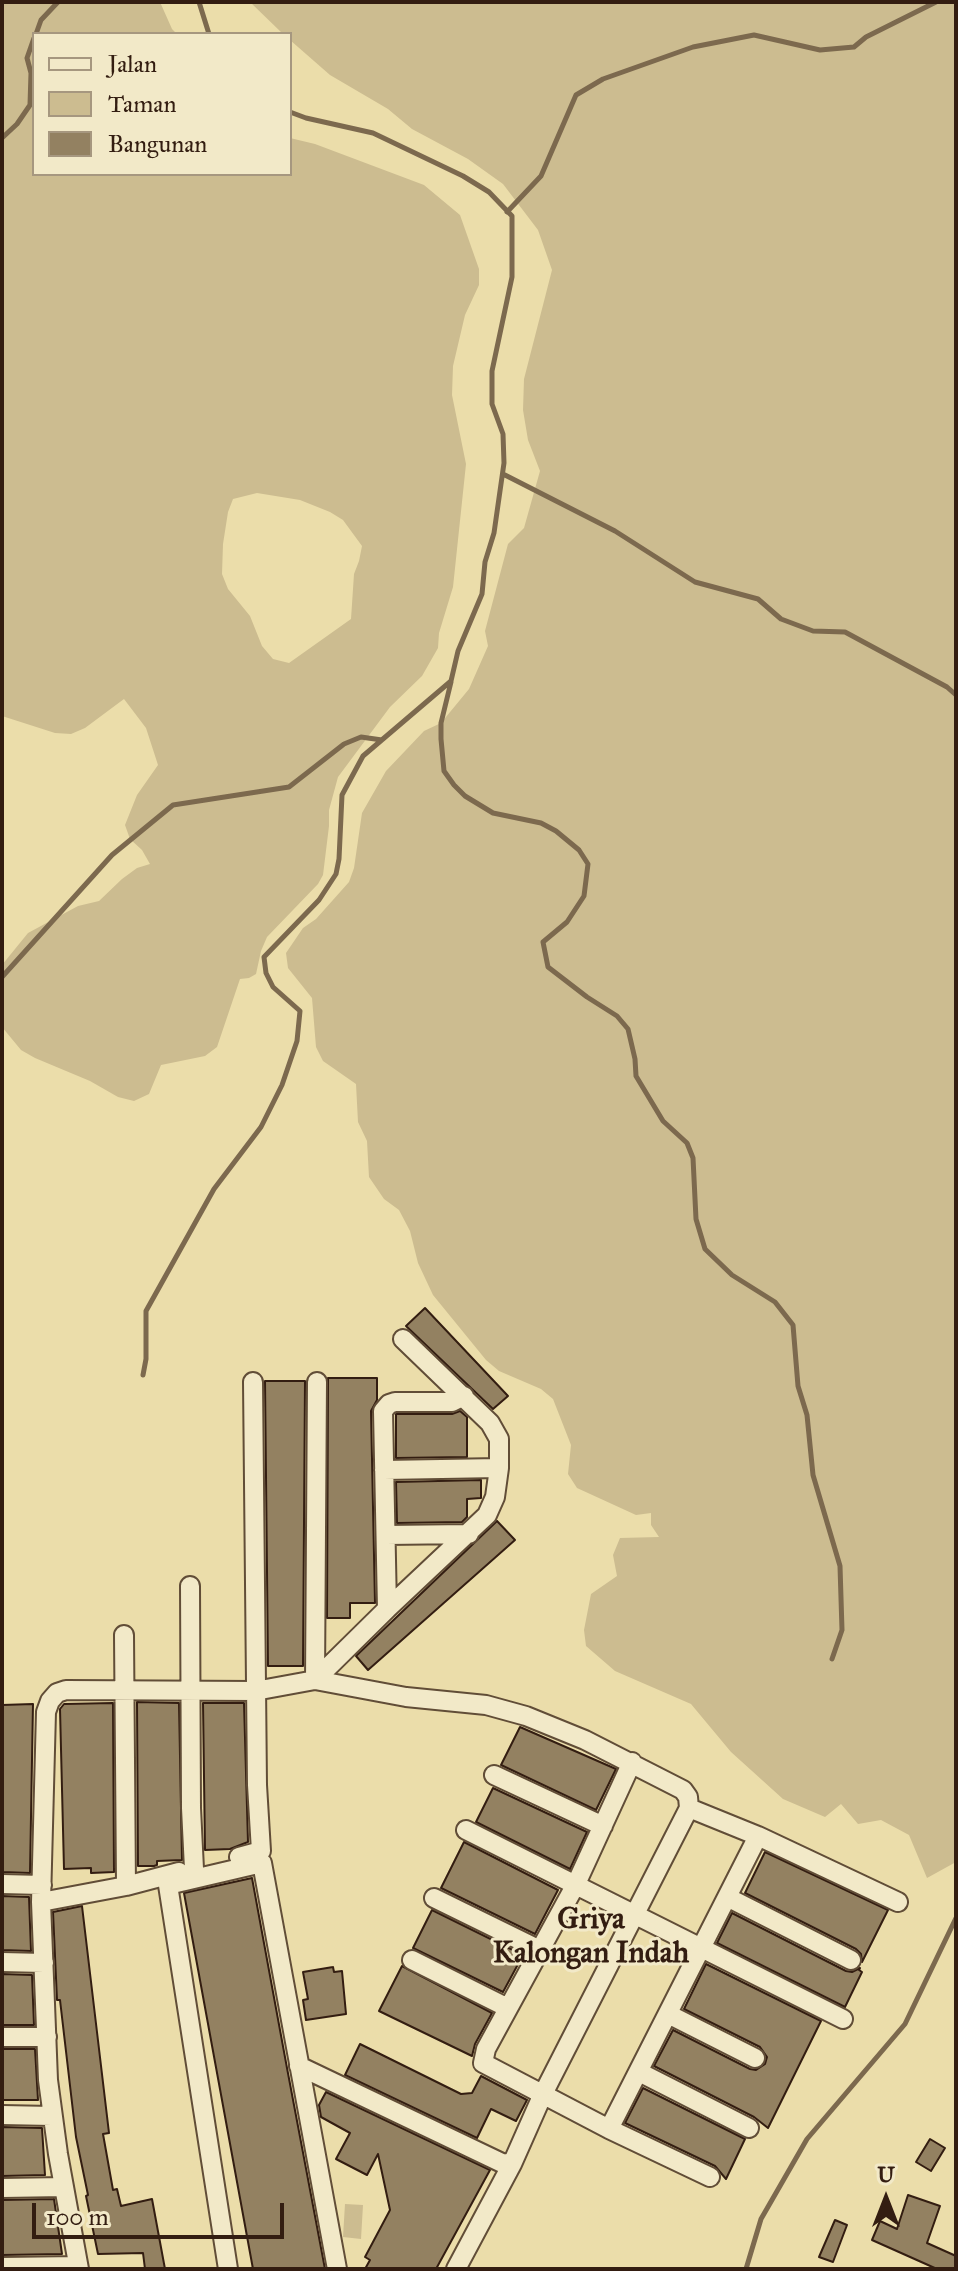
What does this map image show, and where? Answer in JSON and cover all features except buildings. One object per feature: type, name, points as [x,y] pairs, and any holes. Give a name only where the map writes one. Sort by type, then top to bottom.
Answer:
[{"type":"street","points":[[315,1680],[482,1522],[491,1508],[499,1468],[499,1439],[496,1432],[481,1412],[403,1339]]},
{"type":"street","points":[[2,1884],[41,1894],[126,1886],[261,1851],[255,1691],[253,1382]]},
{"type":"street","points":[[315,1680],[317,1382]]},
{"type":"street","points":[[387,1609],[383,1411],[395,1402],[452,1402],[464,1396]]},
{"type":"street","points":[[384,1470],[499,1468]]},
{"type":"street","points":[[386,1535],[469,1534]]},
{"type":"street","points":[[190,1586],[194,1869]]},
{"type":"street","points":[[124,1635],[126,1886]]},
{"type":"street","points":[[2,2267],[78,2268],[52,2116],[47,2037],[41,1894],[46,1712],[50,1701],[57,1693],[66,1690],[255,1691],[315,1680],[406,1697],[499,1709],[538,1721],[632,1762],[683,1790],[688,1797],[689,1808],[543,2094],[512,2164],[456,2269]]},
{"type":"street","points":[[632,1762],[576,1884],[486,2049],[483,2063],[609,2129],[710,2177]]},
{"type":"street","points":[[494,1775],[603,1826]]},
{"type":"street","points":[[689,1808],[758,1836],[898,1902]]},
{"type":"street","points":[[466,1830],[843,2019]]},
{"type":"street","points":[[609,2129],[758,1836]]},
{"type":"street","points":[[228,2269],[168,1885],[262,1863],[337,2269]]},
{"type":"street","points":[[727,1897],[851,1960]]},
{"type":"street","points":[[434,1898],[540,1950]]},
{"type":"street","points":[[412,1960],[508,2008]]},
{"type":"street","points":[[2,1962],[44,1963]]},
{"type":"street","points":[[668,2014],[755,2058]]},
{"type":"street","points":[[2,2037],[47,2037]]},
{"type":"street","points":[[299,2066],[502,2163],[512,2164]]},
{"type":"street","points":[[639,2072],[749,2128]]},
{"type":"street","points":[[2,2115],[52,2116]]},
{"type":"street","points":[[2,2188],[64,2187]]},
{"type":"green space","points":[[2,2],[160,2],[175,32],[32,32],[32,176],[292,176],[292,138],[315,144],[424,185],[460,215],[479,269],[479,285],[465,315],[453,366],[452,395],[466,464],[453,587],[439,633],[438,648],[422,676],[390,707],[338,777],[329,810],[323,875],[267,937],[256,974],[240,979],[217,1047],[205,1056],[161,1065],[149,1094],[134,1101],[118,1097],[90,1081],[35,1058],[21,1050],[2,1027],[2,965],[28,933],[78,906],[99,901],[137,868],[150,864],[142,850],[130,839],[125,825],[137,795],[158,765],[146,728],[124,699],[85,728],[71,734],[55,733],[2,716]],"holes":[[[257,493],[300,500],[343,520],[362,546],[354,574],[351,619],[289,663],[273,659],[262,646],[250,616],[228,589],[222,574],[223,544],[233,499]]]},
{"type":"green space","points":[[250,2],[956,2],[956,1862],[927,1878],[909,1835],[881,1820],[858,1824],[841,1804],[825,1817],[783,1799],[731,1752],[691,1704],[615,1671],[586,1646],[584,1630],[591,1594],[617,1576],[613,1555],[620,1538],[659,1537],[651,1525],[651,1513],[636,1515],[577,1488],[568,1474],[571,1445],[553,1399],[541,1389],[499,1371],[486,1360],[433,1295],[418,1263],[410,1231],[399,1210],[384,1199],[369,1177],[367,1141],[358,1122],[356,1084],[323,1061],[316,1047],[312,998],[288,968],[286,953],[303,928],[316,919],[349,882],[362,813],[386,771],[424,731],[441,723],[469,689],[488,646],[485,631],[508,544],[524,528],[540,471],[528,440],[523,410],[524,379],[552,270],[538,230],[503,184],[468,159],[412,129],[388,109],[330,75],[292,42],[292,32],[281,32]]},
{"type":"green space","points":[[345,2204],[363,2205],[361,2239],[343,2237]]},
{"type":"waterway","points":[[37,32],[41,20],[58,2]]},
{"type":"waterway","points":[[199,2],[208,32]]},
{"type":"waterway","points":[[507,212],[541,176],[576,95],[603,79],[693,47],[754,35],[820,50],[854,47],[866,37],[936,2]]},
{"type":"waterway","points":[[2,138],[30,105],[31,73],[27,58],[32,44]]},
{"type":"waterway","points":[[143,1375],[146,1311],[214,1189],[261,1127],[282,1085],[297,1041],[300,1011],[273,987],[266,973],[264,957],[319,900],[336,874],[342,795],[363,756],[451,681],[458,651],[482,594],[504,463],[503,434],[492,404],[492,371],[512,277],[512,216],[489,192],[463,176],[373,133],[292,113]]},
{"type":"waterway","points":[[503,474],[615,531],[695,582],[758,599],[781,619],[813,631],[845,632],[947,687],[956,695]]},
{"type":"waterway","points":[[451,682],[441,723],[441,739],[444,771],[454,785],[465,796],[493,813],[541,823],[556,831],[579,850],[588,864],[584,896],[567,922],[543,942],[548,967],[617,1016],[628,1029],[636,1076],[663,1121],[687,1143],[693,1158],[696,1219],[705,1249],[732,1275],[775,1302],[793,1325],[798,1386],[807,1415],[813,1475],[840,1566],[842,1630],[832,1659]]},
{"type":"waterway","points":[[2,977],[112,855],[173,805],[289,787],[344,744],[361,737],[382,740]]},
{"type":"waterway","points":[[746,2269],[761,2219],[807,2139],[905,2024],[956,1918]]},
{"type":"district","name":"Griya Kalongan Indah","points":[[591,1938]]}]
